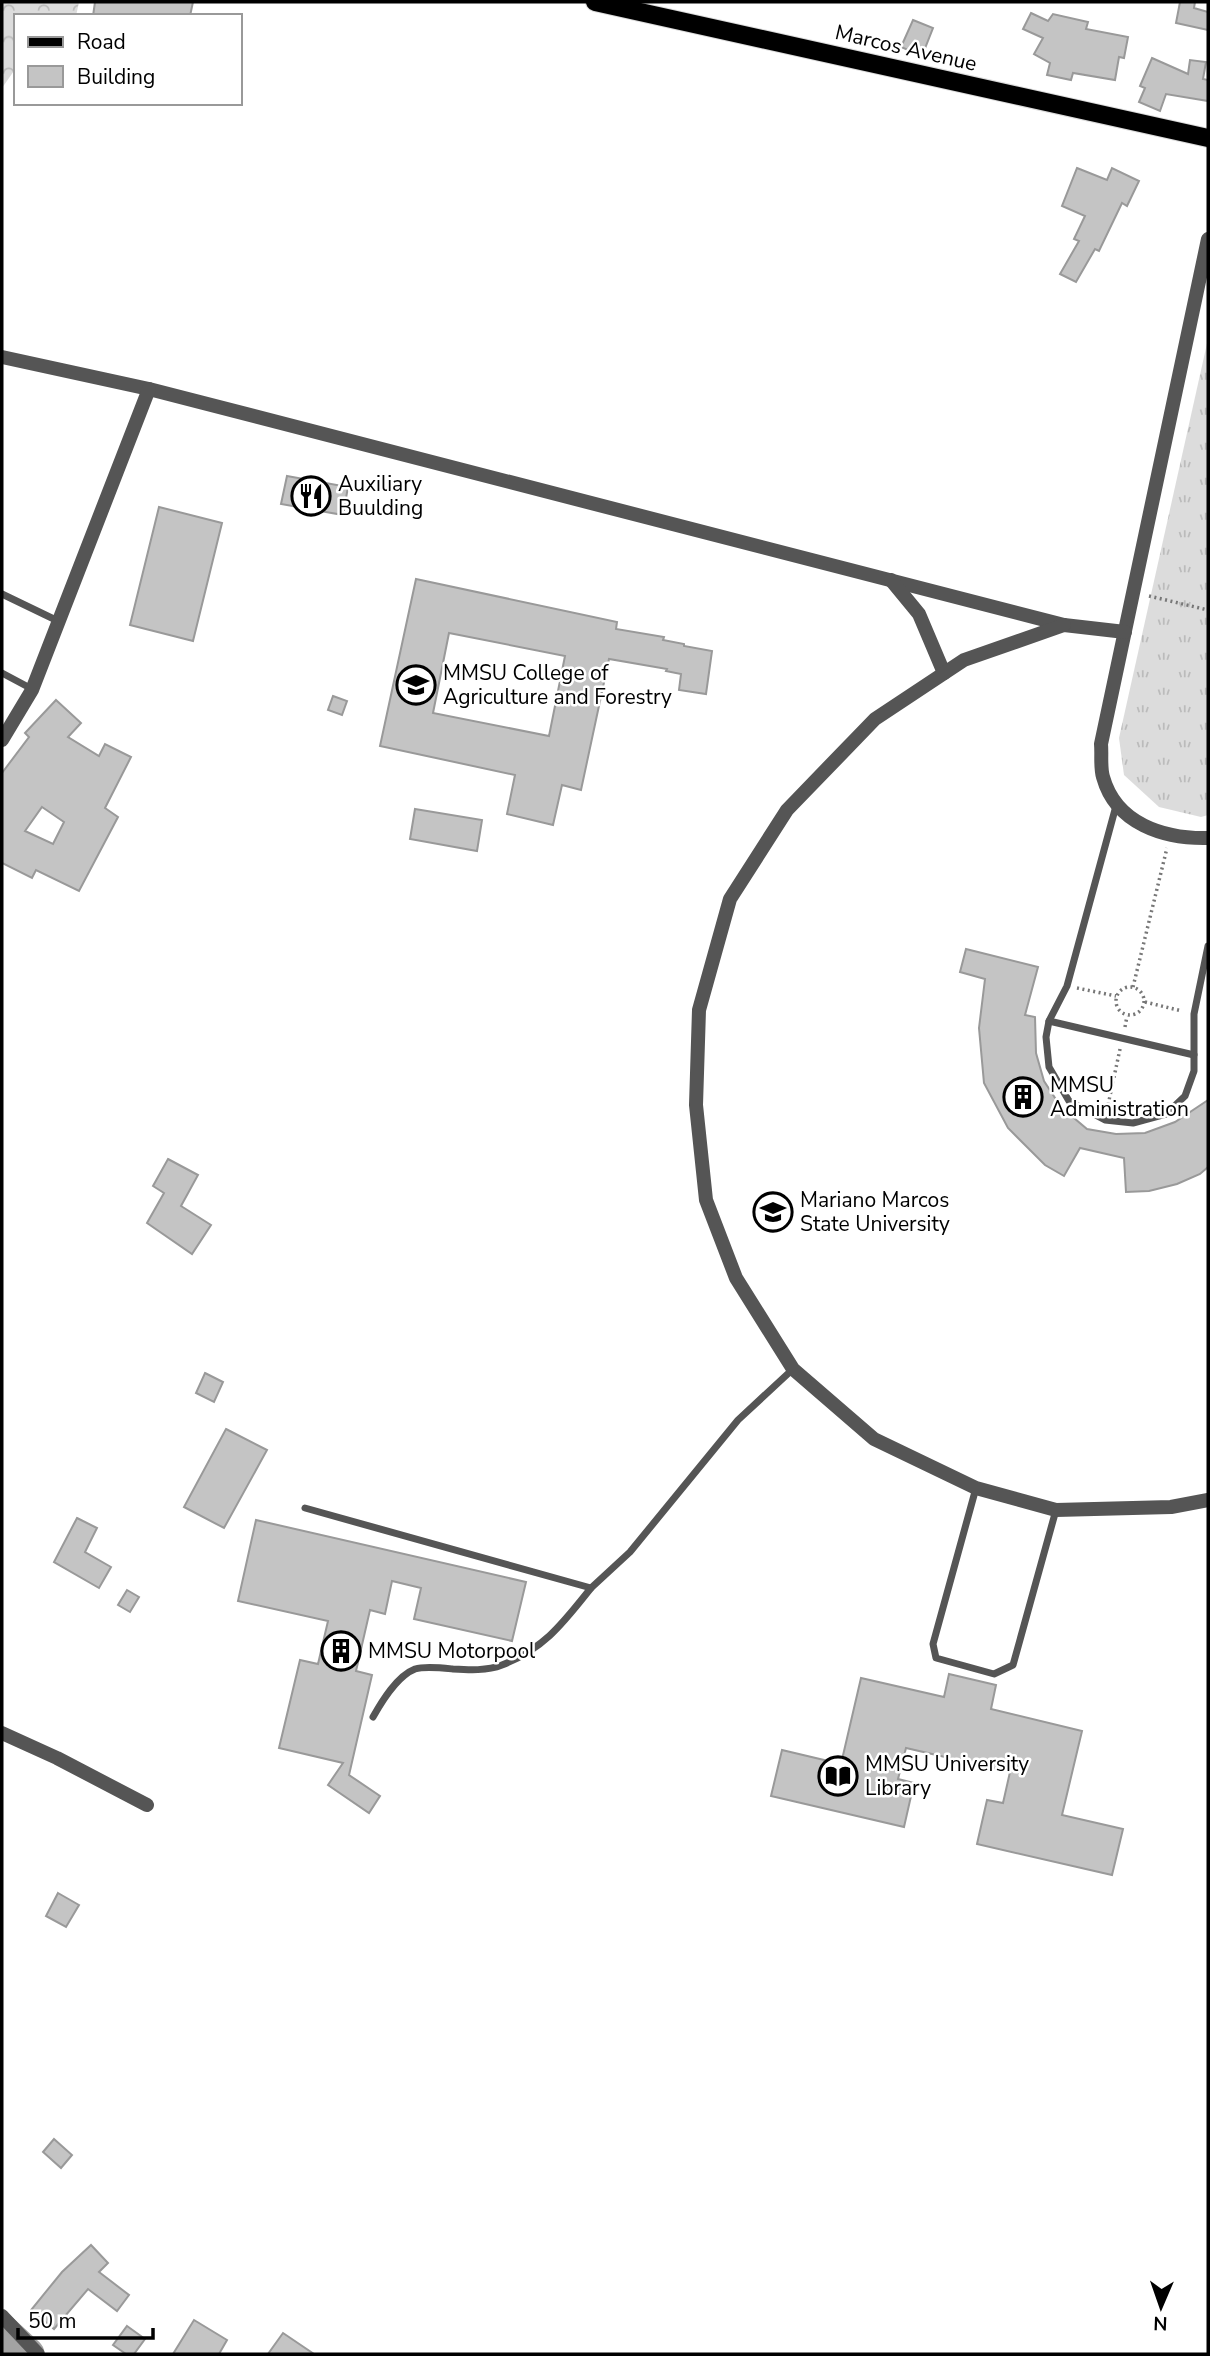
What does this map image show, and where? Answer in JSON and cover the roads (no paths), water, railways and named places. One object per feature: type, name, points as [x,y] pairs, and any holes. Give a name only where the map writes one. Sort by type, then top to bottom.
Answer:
[{"type":"main road","name":"Marcos Avenue","points":[[594,2],[1208,138]]},
{"type":"street","points":[[1208,239],[1101,744],[1103,776],[1116,805],[1145,827],[1170,836],[1208,838]]},
{"type":"street","points":[[2,357],[149,389],[1064,625],[1125,632]]},
{"type":"street","points":[[2,740],[32,690],[149,389]]},
{"type":"street","points":[[891,580],[919,614],[944,673]]},
{"type":"street","points":[[1064,625],[964,660],[875,719],[787,810],[730,899],[699,1010],[696,1105],[706,1200],[736,1278],[793,1370],[874,1439],[976,1488],[1055,1510],[1171,1507],[1208,1500]]},
{"type":"street","points":[[2,1733],[147,1805]]},
{"type":"street","points":[[2,2316],[37,2354]]},
{"type":"lane","points":[[2,594],[58,621]]},
{"type":"lane","points":[[2,673],[32,690]]},
{"type":"lane","points":[[1116,805],[1067,986],[1049,1021],[1046,1037],[1049,1067],[1069,1101],[1105,1120],[1133,1123],[1166,1114],[1185,1096],[1194,1071],[1194,1014],[1208,946]]},
{"type":"lane","points":[[1049,1021],[1195,1055]]},
{"type":"lane","points":[[373,1717],[387,1692],[415,1669],[471,1670],[499,1666],[525,1654],[554,1634],[591,1588],[630,1552],[738,1420],[793,1370]]},
{"type":"lane","points":[[976,1488],[933,1644],[936,1658],[994,1674],[1013,1665],[1055,1510]]},
{"type":"lane","points":[[305,1508],[591,1588]]},
{"type":"waterway","points":[[2,2330],[28,2354]]},
{"type":"place","name":"Auxiliary Buulding","points":[[311,496]]},
{"type":"place","name":"MMSU College of Agriculture and Forestry","points":[[416,685]]},
{"type":"place","name":"MMSU Administration","points":[[1023,1097]]},
{"type":"place","name":"Mariano Marcos State University","points":[[773,1212]]},
{"type":"place","name":"MMSU Motorpool","points":[[341,1651]]},
{"type":"place","name":"MMSU University Library","points":[[838,1776]]}]
